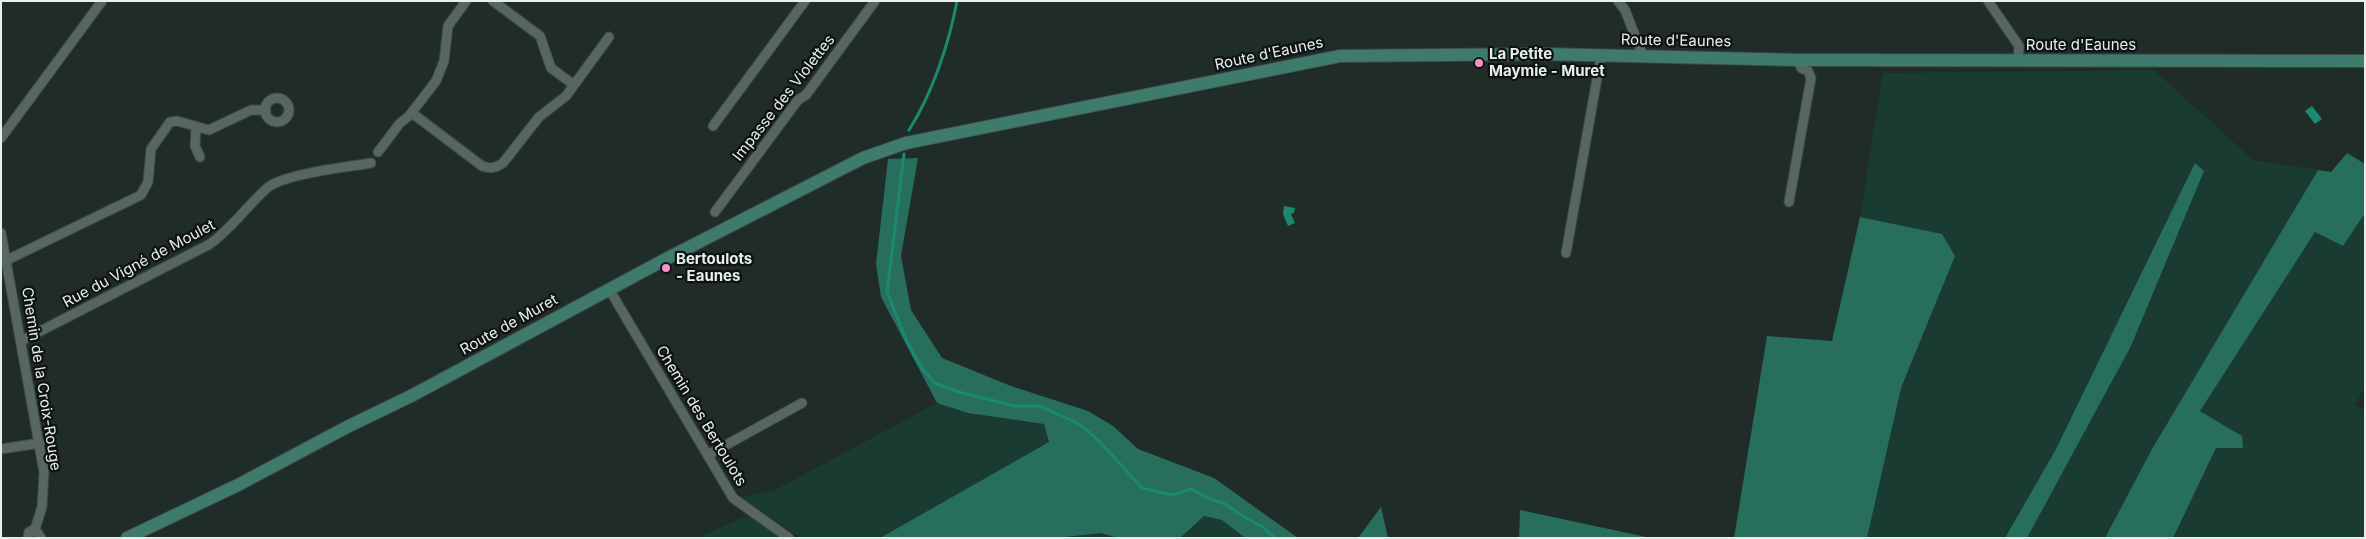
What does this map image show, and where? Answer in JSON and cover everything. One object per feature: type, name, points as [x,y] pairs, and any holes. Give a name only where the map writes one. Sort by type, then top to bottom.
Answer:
[{"type":"main road","name":"Route d'Eaunes","points":[[906,143],[1340,56],[1453,54],[1799,60],[2365,61]]},
{"type":"main road","name":"Route de Muret","points":[[127,538],[238,485],[347,427],[413,395],[609,289],[863,158],[906,143]]},
{"type":"street","points":[[1,138],[102,1]]},
{"type":"street","points":[[378,152],[400,123],[412,112],[441,70],[448,26],[466,1]]},
{"type":"street","points":[[493,1],[540,36],[549,66],[574,85]]},
{"type":"street","points":[[713,126],[805,1]]},
{"type":"street","name":"Impasse des Violettes","points":[[715,212],[798,100],[806,95],[875,1]]},
{"type":"street","points":[[1618,1],[1625,10],[1643,56]]},
{"type":"street","points":[[1988,1],[2019,46],[2018,60]]},
{"type":"street","points":[[412,112],[482,166],[489,169],[503,163],[539,117],[559,103],[609,37]]},
{"type":"street","points":[[1566,253],[1601,56]]},
{"type":"street","points":[[1789,202],[1812,78],[1808,72],[1801,68],[1799,60]]},
{"type":"street","points":[[7,260],[140,195],[148,182],[151,149],[170,122],[177,121],[196,128],[214,130],[251,110],[266,110]]},
{"type":"street","points":[[196,128],[195,146],[200,158]]},
{"type":"street","name":"Rue du Vigné de Moulet","points":[[21,341],[210,244],[228,231],[269,187],[286,179],[371,163]]},
{"type":"street","name":"Chemin de la Croix-Rouge","points":[[2,239],[40,443],[44,489],[42,507],[34,529],[29,532],[28,538]]},
{"type":"street","name":"Chemin des Bertoulots","points":[[609,289],[733,498],[789,538]]},
{"type":"street","points":[[708,455],[802,403]]},
{"type":"street","points":[[1,449],[40,443]]},
{"type":"street","points":[[34,529],[41,538]]},
{"type":"shaded area","points":[[2154,70],[2253,160],[2318,170],[2152,449],[2105,538],[2027,538],[2131,346],[2204,171],[2196,164],[2056,449],[2005,538],[1867,538],[1901,388],[1955,256],[1942,234],[1860,217],[1883,73]]},
{"type":"shaded area","points":[[2312,106],[2322,119],[2315,124],[2305,111]]},
{"type":"shaded area","points":[[2347,153],[2365,164],[2365,213],[2343,246],[2315,232],[2200,411],[2242,436],[2243,448],[2216,448],[2173,538],[2105,538],[2152,449],[2318,170],[2331,172]]},
{"type":"shaded area","points":[[918,158],[901,256],[911,310],[942,358],[1011,386],[1088,411],[1113,426],[1138,449],[1214,478],[1298,538],[1245,538],[1222,520],[1204,516],[1180,538],[1118,538],[1101,533],[1057,538],[880,538],[1049,442],[1044,424],[968,413],[937,403],[881,297],[876,264],[888,159]]},
{"type":"shaded area","points":[[2195,163],[2204,171],[2131,346],[2027,538],[2005,538],[2056,449]]},
{"type":"shaded area","points":[[1284,206],[1295,208],[1294,213],[1291,214],[1295,223],[1288,226],[1283,214]]},
{"type":"shaded area","points":[[2365,213],[2365,388],[2355,404],[2365,411],[2365,538],[2173,538],[2216,448],[2242,448],[2242,436],[2200,411],[2315,232],[2343,246]]},
{"type":"shaded area","points":[[1860,217],[1942,234],[1955,256],[1901,388],[1867,538],[1734,538],[1767,336],[1832,341]]},
{"type":"shaded area","points":[[937,403],[968,413],[1044,424],[1049,443],[880,538],[801,538],[740,497],[773,491]]},
{"type":"shaded area","points":[[1381,507],[1388,538],[1358,538]]},
{"type":"shaded area","points":[[1520,510],[1651,538],[1519,538]]},
{"type":"shaded area","points":[[749,515],[780,538],[697,538]]},
{"type":"shaded area","points":[[1204,516],[1222,520],[1245,538],[1180,538]]},
{"type":"shaded area","points":[[1101,533],[1118,538],[1057,538]]},
{"type":"waterway","points":[[909,130],[925,101],[939,68],[957,1]]},
{"type":"waterway","points":[[904,154],[887,292],[907,342],[921,367],[935,383],[959,392],[1015,406],[1040,406],[1081,425],[1101,443],[1142,488],[1172,495],[1191,489],[1225,504],[1263,527],[1275,538]]},
{"type":"place","name":"La Petite Maymie - Muret","points":[[1479,63]]},
{"type":"place","name":"Bertoulots - Eaunes","points":[[666,268]]}]
